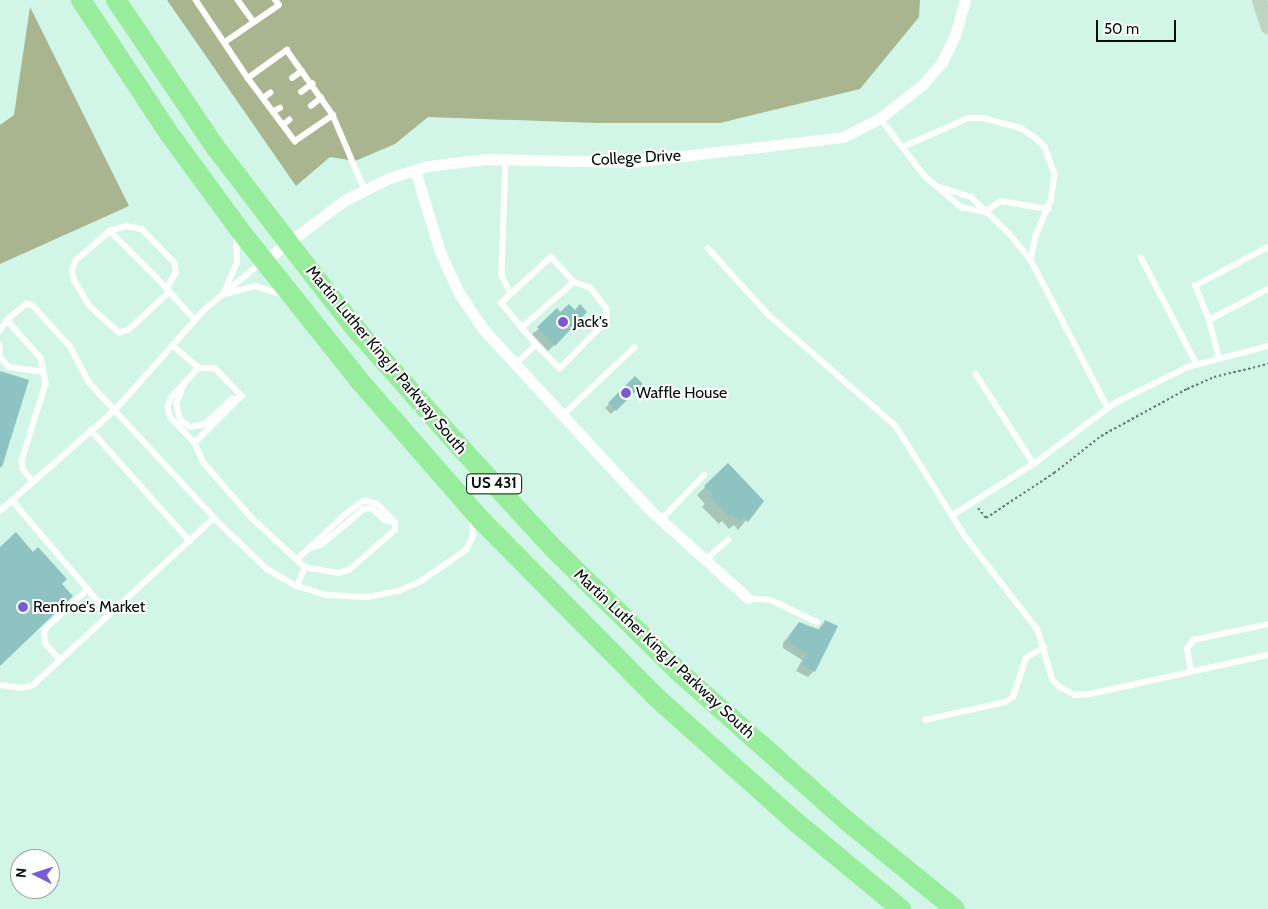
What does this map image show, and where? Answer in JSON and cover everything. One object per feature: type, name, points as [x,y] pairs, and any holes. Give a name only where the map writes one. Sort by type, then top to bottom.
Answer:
[{"type":"highway","name":"Martin Luther King Jr Parkway South","points":[[81,0],[168,132],[230,217],[294,299],[466,504],[657,698],[895,906]]},
{"type":"highway","name":"Martin Luther King Jr Parkway South","points":[[116,0],[216,148],[354,327],[554,549],[679,672],[847,821],[954,907]]},
{"type":"street","name":"College Drive","points":[[264,261],[286,241],[365,190],[415,170],[455,161],[506,159],[631,162],[790,146],[843,137],[880,118],[922,85],[942,62],[955,35],[965,0]]},
{"type":"street","points":[[1260,0],[1268,27]]},
{"type":"street","points":[[415,170],[440,252],[459,293],[483,329],[562,416],[661,520],[704,561],[748,598]]},
{"type":"lane","points":[[196,0],[262,98],[295,141],[333,115]]},
{"type":"lane","points":[[238,0],[254,22]]},
{"type":"lane","points":[[224,42],[279,5],[275,0]]},
{"type":"lane","points":[[248,78],[287,50],[333,115],[365,190]]},
{"type":"lane","points":[[292,78],[302,71]]},
{"type":"lane","points":[[301,92],[312,84]]},
{"type":"lane","points":[[262,98],[270,92]]},
{"type":"lane","points":[[311,106],[321,98]]},
{"type":"lane","points":[[274,112],[280,108]]},
{"type":"lane","points":[[880,118],[925,176],[939,187],[948,198],[961,207],[985,212],[1001,201],[1048,209]]},
{"type":"lane","points":[[903,147],[968,118],[983,118],[1021,128],[1045,147],[1052,163],[1054,188],[1031,260]]},
{"type":"lane","points":[[283,125],[290,120]]},
{"type":"lane","points":[[506,159],[502,275],[511,294]]},
{"type":"lane","points":[[939,187],[971,197],[1009,233],[1031,260],[1108,408]]},
{"type":"lane","points":[[223,294],[237,263],[238,246],[230,217]]},
{"type":"lane","points":[[134,226],[142,229],[148,240],[160,247],[175,263],[176,273],[169,290],[129,330],[119,333],[89,306],[74,280],[76,260],[110,231],[134,226]]},
{"type":"lane","points":[[110,231],[134,251],[195,320]]},
{"type":"lane","points":[[154,251],[160,247]]},
{"type":"lane","points":[[1218,358],[1209,320],[1194,286],[1268,247]]},
{"type":"lane","points":[[708,248],[768,314],[896,426],[965,536],[1038,630],[1053,680],[1060,687],[1075,695],[1268,655]]},
{"type":"lane","points":[[161,260],[168,255]]},
{"type":"lane","points":[[551,257],[574,282],[591,288],[606,306],[605,325],[560,369],[536,345],[501,303],[511,294],[551,257]]},
{"type":"lane","points":[[1142,257],[1197,364]]},
{"type":"lane","points":[[0,511],[115,410],[195,320],[223,294],[264,261]]},
{"type":"lane","points":[[521,328],[574,282]]},
{"type":"lane","points":[[223,294],[255,286],[294,299]]},
{"type":"lane","points":[[1209,320],[1268,289]]},
{"type":"lane","points":[[0,331],[20,306],[26,304],[33,306],[70,347],[89,383],[214,518],[267,569],[296,586],[328,596],[367,597],[400,591],[421,581],[466,550],[473,536],[466,504]]},
{"type":"lane","points":[[7,320],[41,358],[46,384],[22,461],[22,469],[33,482]]},
{"type":"lane","points":[[0,344],[0,357],[9,367],[44,372]]},
{"type":"lane","points":[[172,345],[199,368],[215,368],[242,396],[195,443]]},
{"type":"lane","points":[[515,364],[536,345]]},
{"type":"lane","points":[[953,515],[1034,464],[1108,408],[1197,364],[1268,346]]},
{"type":"lane","points":[[562,416],[635,347]]},
{"type":"lane","points":[[199,368],[171,398],[168,407],[170,418],[195,443],[204,462],[252,518],[297,560],[305,567],[338,573],[349,570],[395,530],[395,523],[385,520],[372,508],[364,508],[322,545],[309,548],[297,560]]},
{"type":"lane","points":[[976,374],[1034,464]]},
{"type":"lane","points":[[185,383],[177,403],[181,420],[190,427],[205,424],[232,399],[239,399]]},
{"type":"lane","points":[[91,430],[190,541]]},
{"type":"lane","points":[[661,520],[704,475]]},
{"type":"lane","points":[[12,500],[109,614]]},
{"type":"lane","points":[[0,685],[22,688],[33,686],[214,518]]},
{"type":"lane","points":[[704,561],[728,540]]},
{"type":"lane","points":[[296,586],[305,567]]},
{"type":"lane","points":[[60,660],[45,644],[44,630],[88,589]]},
{"type":"lane","points":[[748,598],[771,600],[817,622]]},
{"type":"lane","points":[[1192,672],[1186,649],[1193,640],[1268,624]]},
{"type":"lane","points":[[925,720],[1005,702],[1013,697],[1026,658],[1044,647]]},
{"type":"path","points":[[974,502],[986,518],[1128,420],[1214,377],[1268,364]]},
{"type":"green space","points":[[167,0],[920,0],[919,17],[860,89],[720,123],[597,123],[428,117],[395,144],[355,161],[330,157],[296,186]]},
{"type":"green space","points":[[30,7],[129,206],[0,264],[0,125],[14,115]]},
{"type":"building","points":[[569,304],[575,310],[580,304],[587,312],[555,346],[537,327],[557,308],[560,312]]},
{"type":"building","points":[[0,371],[29,380],[2,467],[0,467]]},
{"type":"building","points":[[635,376],[643,384],[616,411],[608,403]]},
{"type":"building","points":[[728,463],[764,501],[748,522],[743,517],[739,522],[731,514],[729,516],[710,497],[713,494],[704,486]]},
{"type":"building","points":[[16,532],[33,552],[38,547],[67,579],[62,584],[73,596],[0,666],[0,547]]},
{"type":"building","points":[[825,620],[838,626],[815,672],[802,665],[807,654],[789,642],[789,636],[799,622],[820,630]]},
{"type":"place","name":"Jack's","points":[[563,322]]},
{"type":"place","name":"Waffle House","points":[[626,393]]},
{"type":"place","name":"Renfroe's Market","points":[[23,607]]}]
